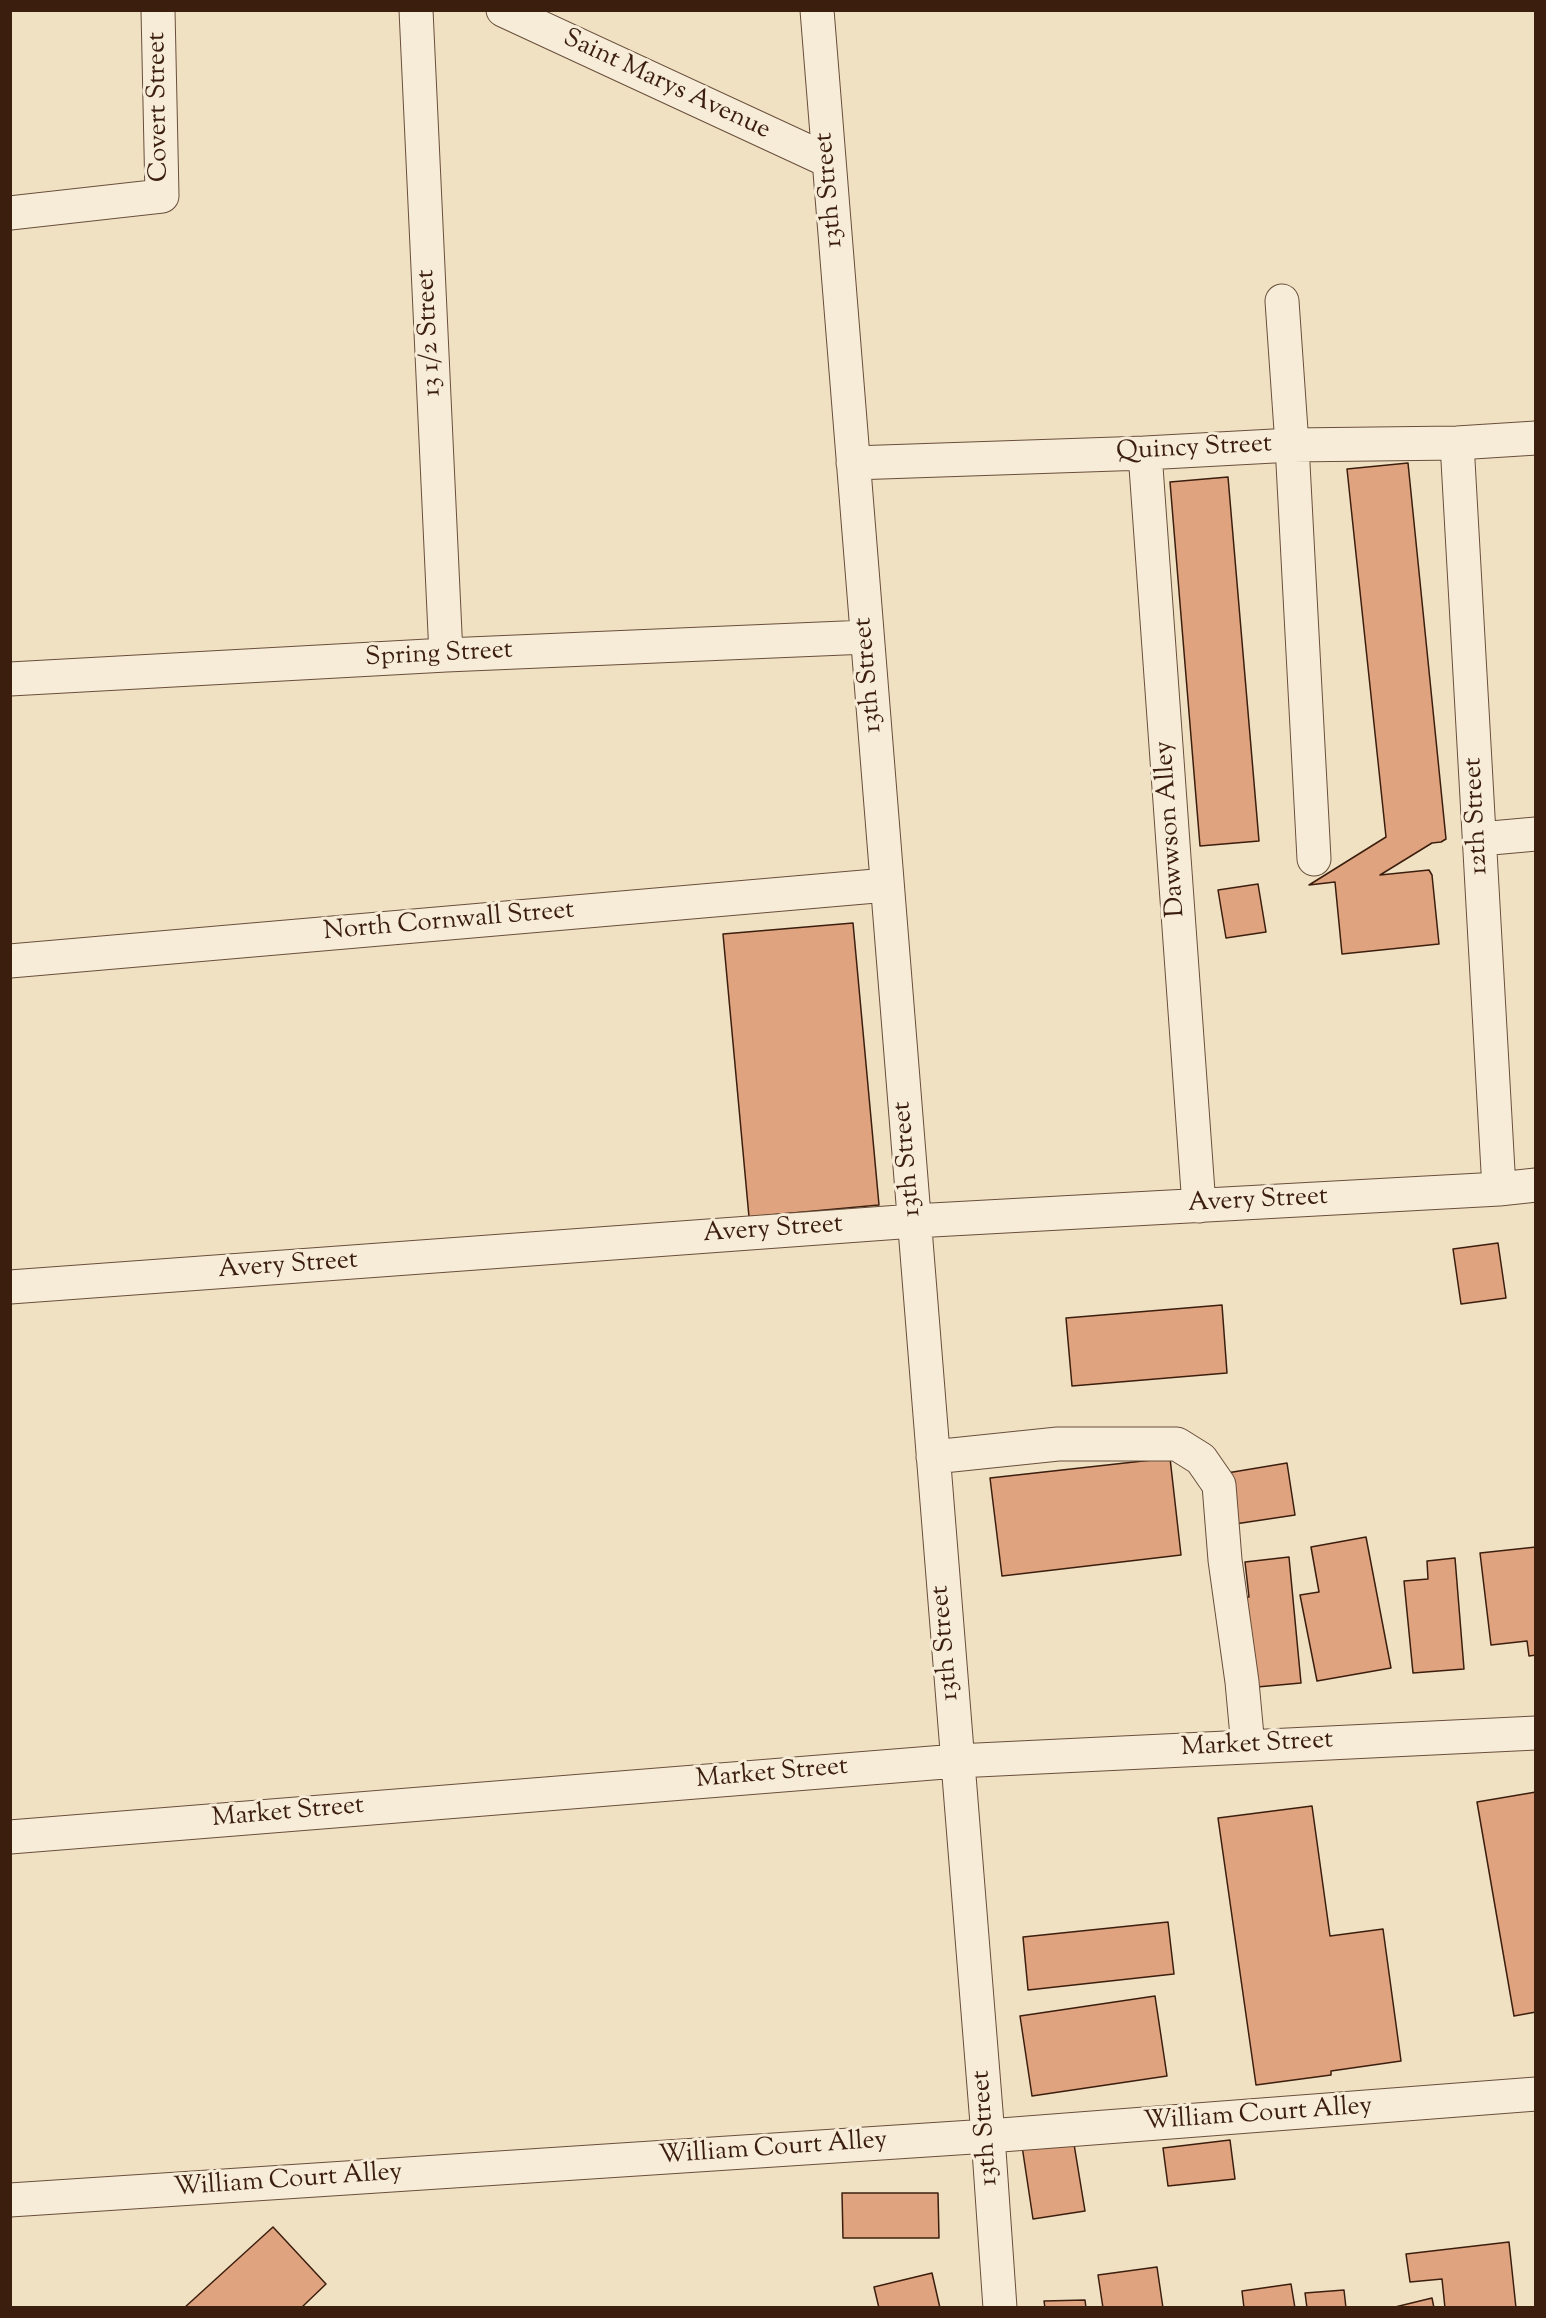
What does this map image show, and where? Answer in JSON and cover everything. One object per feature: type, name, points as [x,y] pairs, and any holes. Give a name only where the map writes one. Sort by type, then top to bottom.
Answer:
[{"type":"street","name":"Covert Street","points":[[10,213],[162,196],[158,10]]},
{"type":"street","name":"13 1/2 Street","points":[[416,10],[446,655]]},
{"type":"street","name":"Saint Marys Avenue","points":[[503,10],[829,160]]},
{"type":"street","name":"13th Street","points":[[817,10],[1000,2307]]},
{"type":"street","points":[[1282,301],[1314,859]]},
{"type":"street","name":"Quincy Street","points":[[853,463],[1145,453],[1292,445],[1536,438]]},
{"type":"street","name":"12th Street","points":[[1457,442],[1499,1189]]},
{"type":"street","name":"Dawwson Alley","points":[[1145,453],[1199,1206]]},
{"type":"street","name":"Spring Street","points":[[10,679],[446,655],[867,637]]},
{"type":"street","points":[[1480,839],[1536,834]]},
{"type":"street","name":"North Cornwall Street","points":[[10,961],[887,885]]},
{"type":"street","name":"Avery Street","points":[[10,1287],[914,1221],[1499,1189],[1536,1185]]},
{"type":"street","points":[[933,1457],[1058,1444],[1177,1444],[1201,1459],[1219,1485],[1225,1560],[1242,1683],[1248,1747]]},
{"type":"street","name":"Market Street","points":[[10,1837],[957,1761],[1536,1732]]},
{"type":"street","name":"William Court Alley","points":[[10,2199],[988,2136],[1536,2094]]},
{"type":"building","points":[[1408,463],[1446,839],[1432,843],[1380,875],[1429,870],[1432,875],[1439,944],[1342,954],[1335,882],[1309,885],[1386,837],[1347,469]]},
{"type":"building","points":[[1228,477],[1259,841],[1200,846],[1170,482]]},
{"type":"building","points":[[1258,884],[1266,932],[1226,938],[1218,890]]},
{"type":"building","points":[[853,923],[879,1205],[749,1217],[723,934]]},
{"type":"building","points":[[1498,1243],[1506,1298],[1461,1304],[1453,1249]]},
{"type":"building","points":[[1222,1305],[1227,1373],[1072,1386],[1066,1318]]},
{"type":"building","points":[[1170,1458],[1181,1555],[1002,1576],[990,1478]]},
{"type":"building","points":[[1287,1463],[1295,1515],[1235,1524],[1227,1473]]},
{"type":"building","points":[[1366,1537],[1391,1668],[1317,1681],[1300,1595],[1319,1592],[1311,1547]]},
{"type":"building","points":[[1536,1547],[1536,1655],[1529,1656],[1527,1641],[1491,1645],[1480,1553]]},
{"type":"building","points":[[1289,1557],[1301,1683],[1246,1688],[1238,1597],[1249,1597],[1245,1562]]},
{"type":"building","points":[[1455,1558],[1464,1669],[1413,1673],[1404,1581],[1428,1579],[1427,1561]]},
{"type":"building","points":[[1536,1792],[1536,2012],[1514,2016],[1477,1802]]},
{"type":"building","points":[[1312,1806],[1330,1936],[1383,1929],[1401,2061],[1331,2071],[1331,2075],[1256,2085],[1218,1818]]},
{"type":"building","points":[[1168,1922],[1174,1974],[1028,1990],[1023,1937]]},
{"type":"building","points":[[1155,1996],[1167,2076],[1032,2096],[1020,2016]]},
{"type":"building","points":[[1073,2138],[1085,2211],[1033,2219],[1022,2146]]},
{"type":"building","points":[[1230,2140],[1235,2179],[1168,2186],[1163,2148]]},
{"type":"building","points":[[842,2193],[938,2193],[939,2238],[843,2238]]},
{"type":"building","points":[[273,2227],[326,2284],[301,2308],[184,2308]]},
{"type":"building","points":[[1509,2242],[1516,2308],[1445,2308],[1442,2279],[1410,2282],[1406,2254]]},
{"type":"building","points":[[1157,2267],[1163,2308],[1103,2308],[1098,2275]]},
{"type":"building","points":[[932,2273],[940,2308],[879,2308],[874,2287]]},
{"type":"building","points":[[1291,2284],[1295,2308],[1244,2308],[1242,2291]]},
{"type":"building","points":[[1344,2290],[1346,2308],[1307,2308],[1305,2293]]},
{"type":"building","points":[[1432,2298],[1434,2308],[1391,2308]]},
{"type":"building","points":[[1085,2300],[1086,2308],[1045,2308],[1044,2301]]}]
